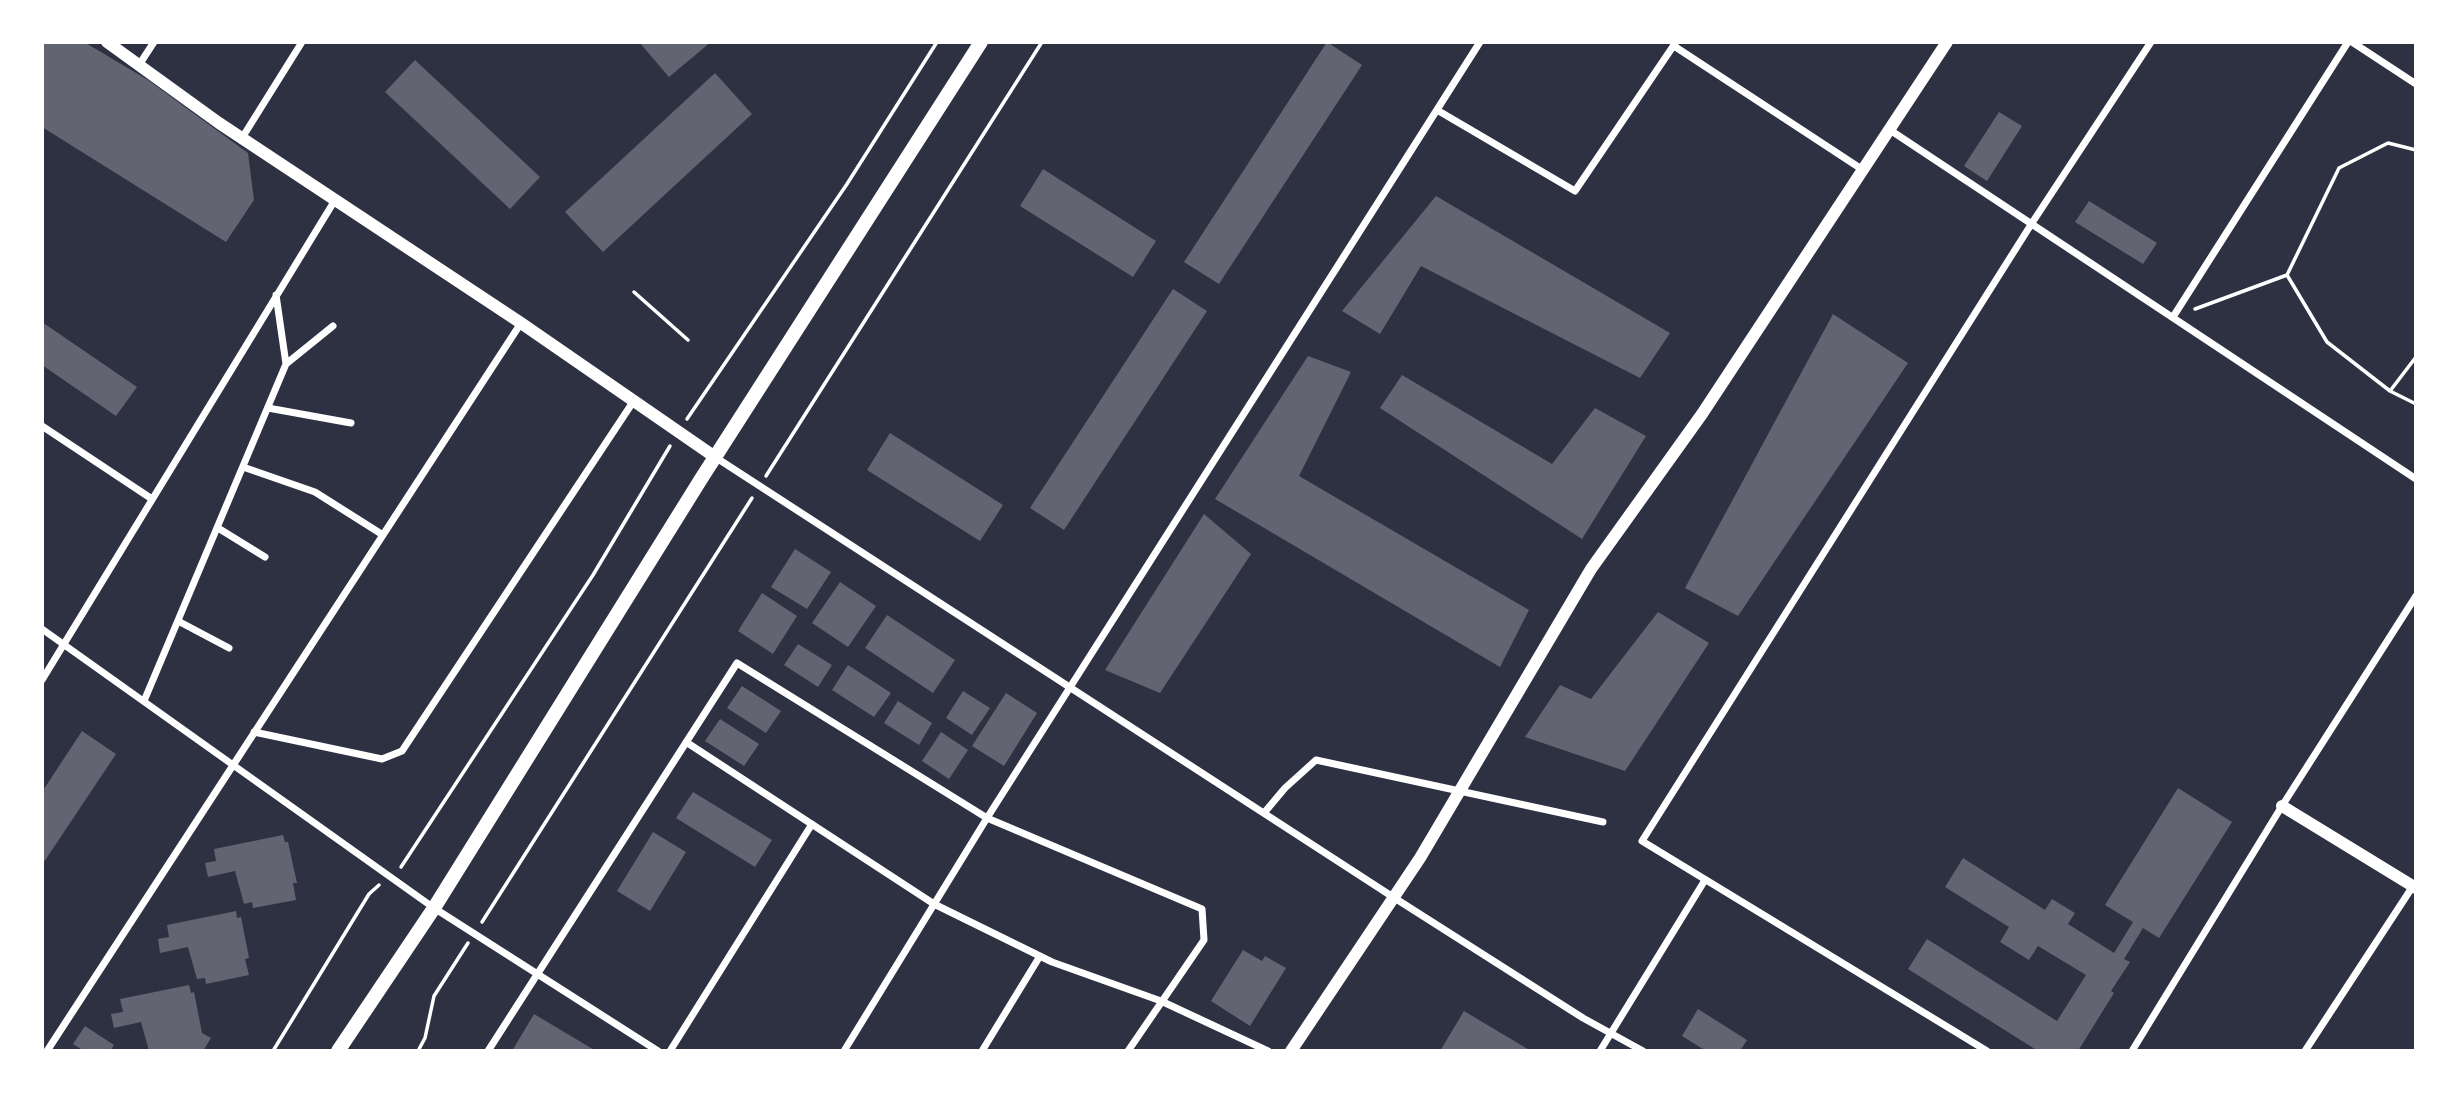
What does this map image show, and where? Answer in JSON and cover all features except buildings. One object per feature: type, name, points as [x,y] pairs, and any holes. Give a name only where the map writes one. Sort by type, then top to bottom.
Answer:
[{"type":"main road","points":[[338,1051],[434,908],[715,457],[981,42]]},
{"type":"street","points":[[107,42],[242,138],[521,323],[715,457],[1393,897],[1583,1018],[1643,1051]]},
{"type":"street","points":[[139,65],[154,42]]},
{"type":"street","points":[[242,138],[302,42]]},
{"type":"street","points":[[844,1051],[987,818],[1480,42]]},
{"type":"street","points":[[1291,1051],[1461,791],[1591,569],[1702,414],[1947,42]]},
{"type":"street","points":[[1987,1051],[1642,841],[2032,223],[2151,42]]},
{"type":"street","points":[[2173,317],[2350,42],[2416,84]]},
{"type":"street","points":[[1437,110],[1575,191],[1675,44],[1864,170]]},
{"type":"street","points":[[1890,130],[2416,479]]},
{"type":"street","points":[[42,680],[335,200]]},
{"type":"street","points":[[276,295],[286,364]]},
{"type":"street","points":[[47,1051],[521,323]]},
{"type":"street","points":[[144,701],[286,364],[332,326]]},
{"type":"street","points":[[254,732],[382,759],[402,751],[634,402]]},
{"type":"street","points":[[268,408],[351,423]]},
{"type":"street","points":[[42,426],[152,499]]},
{"type":"street","points":[[243,467],[315,492],[383,535]]},
{"type":"street","points":[[218,528],[264,556]]},
{"type":"street","points":[[2132,1051],[2282,806],[2416,596]]},
{"type":"street","points":[[178,621],[229,648]]},
{"type":"street","points":[[42,629],[434,908],[658,1051]]},
{"type":"street","points":[[488,1051],[737,663],[987,818],[1202,909],[1204,940],[1128,1051]]},
{"type":"street","points":[[686,742],[934,904],[1040,956],[1161,1001],[1268,1051]]},
{"type":"street","points":[[1264,813],[1285,788],[1316,760],[1603,822]]},
{"type":"street","points":[[2282,806],[2414,887],[2305,1051]]},
{"type":"street","points":[[670,1051],[812,824]]},
{"type":"street","points":[[1600,1051],[1705,880]]},
{"type":"street","points":[[982,1051],[1040,956]]},
{"type":"path","points":[[273,1051],[369,894],[402,867],[593,575],[678,432],[847,184],[937,42]]},
{"type":"path","points":[[418,1051],[425,1038],[434,996],[1042,42]]},
{"type":"path","points":[[2173,317],[2287,275],[2339,168],[2388,143],[2416,150]]},
{"type":"path","points":[[2287,275],[2327,342],[2390,391],[2416,404]]},
{"type":"path","points":[[634,292],[688,340]]},
{"type":"path","points":[[2390,391],[2416,357]]}]
